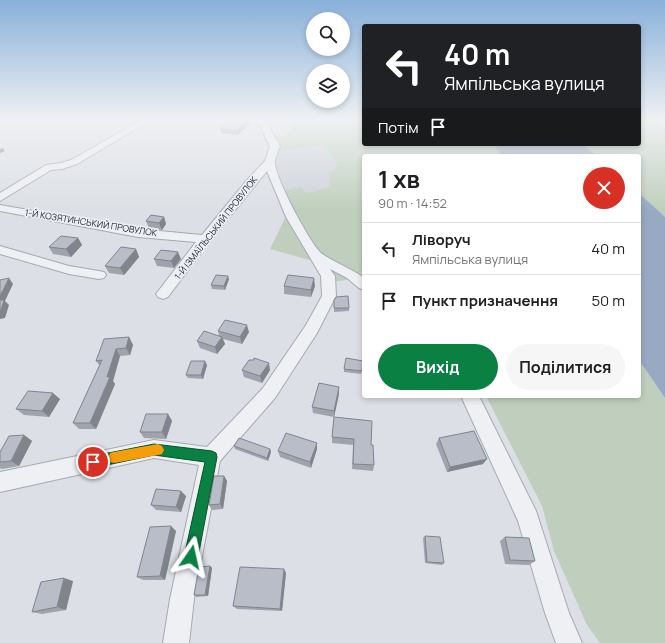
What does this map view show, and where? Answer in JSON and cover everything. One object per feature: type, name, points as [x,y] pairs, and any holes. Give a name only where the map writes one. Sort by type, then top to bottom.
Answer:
[{"type":"street","points":[[0,198],[49,167],[62,166],[74,162],[95,150]]},
{"type":"street","points":[[176,643],[182,599],[212,457],[269,393],[315,323],[329,296],[328,276],[292,217],[272,174],[270,162],[273,150]]},
{"type":"street","name":"1-Й ІЗМАЇЛЬСЬКИЙ ПРОВУЛОК","points":[[163,294],[205,239],[270,162]]},
{"type":"street","name":"1-Й КОЗЯТИНСЬКИЙ ПРОВУЛОК","points":[[0,208],[138,233],[205,239]]},
{"type":"street","points":[[0,250],[69,270],[99,275]]},
{"type":"street","points":[[316,256],[352,275],[362,283]]},
{"type":"street","points":[[471,398],[528,519],[557,613],[569,643]]},
{"type":"street","points":[[0,482],[154,449],[212,457]]},
{"type":"shaded area","points":[[290,150],[327,150],[338,166],[330,187],[306,193],[283,191],[273,171],[276,152]]},
{"type":"green space","points":[[270,150],[290,150],[276,152],[273,171],[283,191],[301,187],[306,193],[330,187],[329,173],[338,166],[327,150],[498,150],[501,154],[362,154],[362,279],[360,278],[324,283],[313,261],[270,249],[286,216],[263,167]]},
{"type":"green space","points":[[590,150],[665,150],[665,217],[641,195],[641,154],[595,154]]},
{"type":"green space","points":[[641,363],[665,398],[665,643],[600,643],[587,625],[554,551],[542,506],[487,398],[641,398]]},
{"type":"water","points":[[498,150],[590,150],[595,154],[501,154]]},
{"type":"water","points":[[641,195],[665,217],[665,398],[641,363]]},
{"type":"building","points":[[151,215],[164,217],[159,223],[146,221]]},
{"type":"building","points":[[61,236],[78,238],[66,249],[49,247]]},
{"type":"building","points":[[121,247],[136,249],[120,268],[105,266]]},
{"type":"building","points":[[161,250],[178,252],[171,261],[154,259]]},
{"type":"building","points":[[216,275],[228,276],[224,286],[211,285]]},
{"type":"building","points":[[288,275],[314,278],[311,290],[284,286]]},
{"type":"building","points":[[9,278],[0,296],[0,280]]},
{"type":"building","points":[[348,296],[349,308],[334,308],[334,300],[336,297]]},
{"type":"building","points":[[0,300],[4,300],[0,313]]},
{"type":"building","points":[[225,320],[247,325],[240,337],[218,331]]},
{"type":"building","points":[[204,331],[222,337],[215,347],[197,341]]},
{"type":"building","points":[[129,337],[126,348],[116,349],[107,377],[110,377],[90,423],[73,423],[102,360],[96,361],[104,339]]},
{"type":"building","points":[[254,358],[269,363],[260,376],[242,370],[249,360],[254,360]]},
{"type":"building","points":[[346,358],[362,361],[362,371],[344,369]]},
{"type":"building","points":[[191,361],[205,361],[201,375],[186,375]]},
{"type":"building","points":[[319,383],[339,387],[334,411],[312,407]]},
{"type":"building","points":[[28,391],[53,393],[42,411],[16,409]]},
{"type":"building","points":[[146,414],[168,414],[162,432],[140,432]]},
{"type":"building","points":[[334,417],[372,421],[371,445],[373,445],[374,465],[353,464],[354,439],[332,437]]},
{"type":"building","points":[[474,431],[487,459],[450,467],[439,438]]},
{"type":"building","points":[[286,433],[317,443],[310,462],[278,451]]},
{"type":"building","points":[[24,435],[11,461],[0,462],[0,452],[9,436]]},
{"type":"building","points":[[239,438],[270,449],[267,458],[234,446]]},
{"type":"building","points":[[214,476],[224,476],[220,504],[209,505]]},
{"type":"building","points":[[156,489],[181,491],[176,507],[151,505]]},
{"type":"building","points":[[171,526],[160,576],[137,577],[150,527]]},
{"type":"building","points":[[425,536],[440,537],[444,563],[427,562]]},
{"type":"building","points":[[505,537],[529,538],[535,561],[510,560]]},
{"type":"building","points":[[210,566],[205,595],[194,595],[199,567]]},
{"type":"building","points":[[240,567],[284,569],[280,609],[233,606]]},
{"type":"building","points":[[64,578],[57,607],[32,612],[41,582]]},
{"type":"slow traffic","points":[[114,458],[154,449],[158,450]]},
{"type":"route","points":[[93,462],[154,449],[212,457],[191,557]]}]
